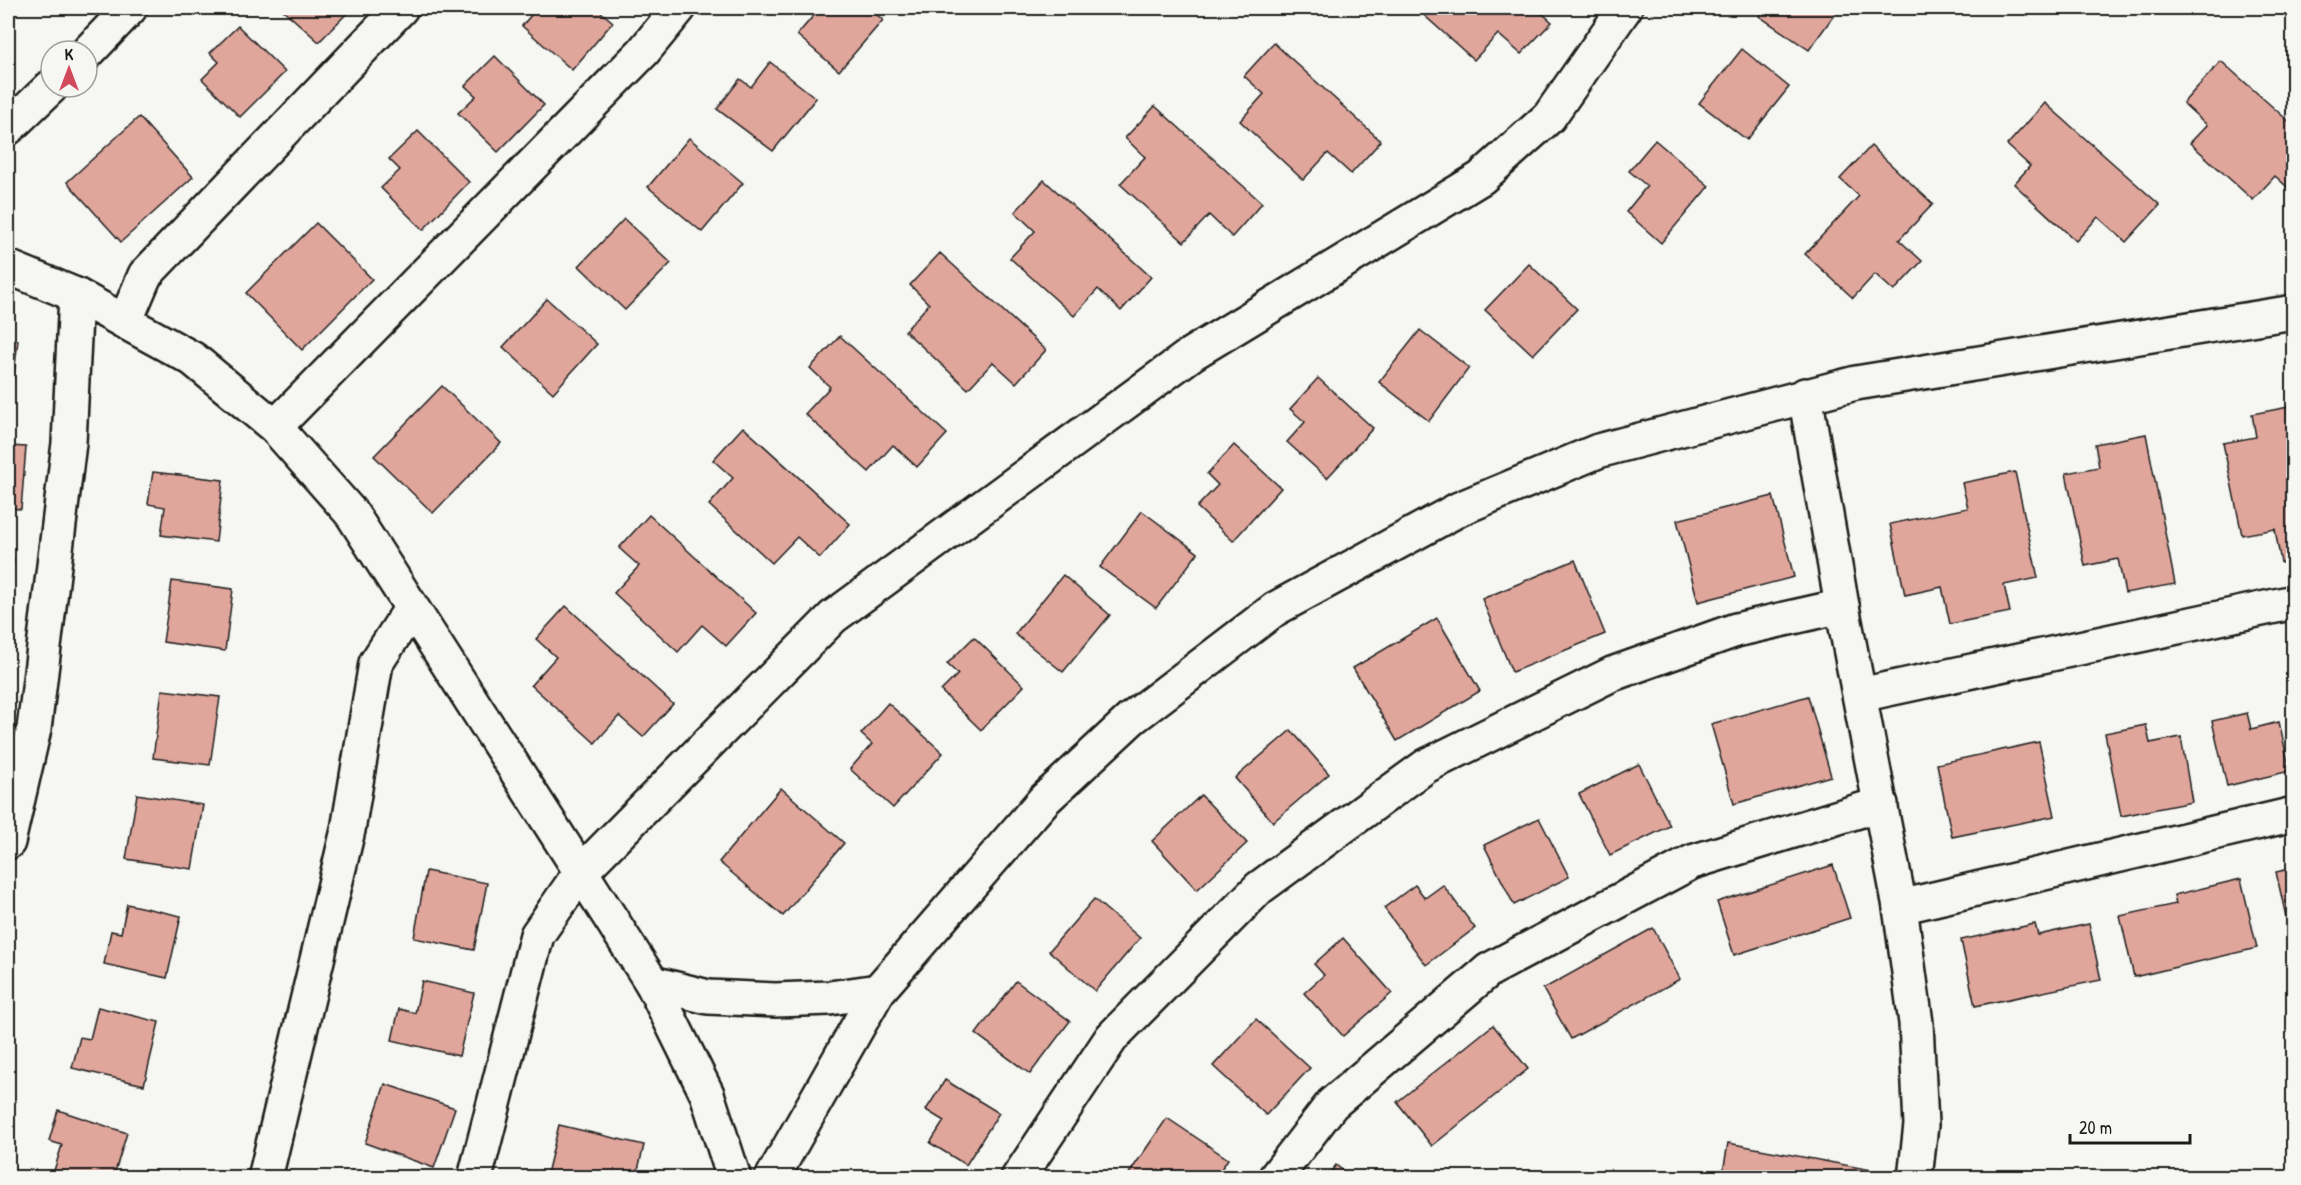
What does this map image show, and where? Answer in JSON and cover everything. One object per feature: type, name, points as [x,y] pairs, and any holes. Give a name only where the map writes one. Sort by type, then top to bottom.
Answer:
[{"type":"street","points":[[94,39],[96,8]]},
{"type":"street","points":[[99,42],[130,8]]},
{"type":"street","points":[[125,322],[145,275],[401,8]]},
{"type":"street","points":[[275,427],[643,52],[679,8]]},
{"type":"street","points":[[475,1178],[537,935],[580,873],[833,617],[1193,353],[1481,178],[1549,117],[1625,8]]},
{"type":"street","points":[[8,128],[39,98]]},
{"type":"street","points":[[8,267],[76,296],[193,359],[275,427],[352,514],[652,982],[707,1094],[734,1178]]},
{"type":"street","points":[[8,842],[34,729],[69,443],[76,296]]},
{"type":"street","points":[[772,1178],[878,991],[1044,800],[1131,719],[1275,609],[1459,509],[1598,452],[1856,383],[2294,312]]},
{"type":"street","points":[[1805,395],[1842,606],[1900,907],[1916,1023],[1921,1125],[1916,1178]]},
{"type":"street","points":[[1860,695],[2294,602]]},
{"type":"street","points":[[1018,1178],[1112,1037],[1259,888],[1426,766],[1612,674],[1736,630],[1842,606]]},
{"type":"street","points":[[265,1178],[348,830],[376,663],[411,609]]},
{"type":"street","points":[[1275,1178],[1332,1104],[1489,970],[1692,862],[1881,804]]},
{"type":"street","points":[[1900,907],[2294,814]]},
{"type":"street","points":[[652,982],[708,997],[775,1000],[830,998],[878,991]]},
{"type":"building","points":[[281,8],[352,8],[319,42]]},
{"type":"building","points":[[537,8],[596,8],[613,22],[572,70],[522,26]]},
{"type":"building","points":[[809,8],[869,8],[883,20],[839,71],[797,35],[815,14]]},
{"type":"building","points":[[1416,8],[1536,8],[1552,22],[1521,54],[1498,34],[1474,60]]},
{"type":"building","points":[[1765,8],[1839,8],[1809,50],[1759,16]]},
{"type":"building","points":[[238,26],[285,72],[240,117],[202,79],[219,62],[210,53]]},
{"type":"building","points":[[1274,43],[1381,141],[1351,174],[1328,153],[1303,180],[1240,121],[1264,94],[1244,76]]},
{"type":"building","points":[[1742,49],[1789,87],[1747,140],[1699,103]]},
{"type":"building","points":[[495,56],[544,105],[498,152],[458,113],[476,96],[465,86]]},
{"type":"building","points":[[2221,61],[2294,126],[2294,193],[2275,176],[2253,200],[2190,143],[2207,125],[2183,103]]},
{"type":"building","points":[[770,62],[816,98],[773,151],[717,109],[740,79],[751,87]]},
{"type":"building","points":[[2045,103],[2160,205],[2126,242],[2098,217],[2076,241],[2014,184],[2030,166],[2007,145]]},
{"type":"building","points":[[1155,106],[1262,203],[1232,237],[1209,215],[1184,242],[1120,184],[1145,157],[1125,138]]},
{"type":"building","points":[[139,117],[193,177],[121,242],[67,182]]},
{"type":"building","points":[[418,131],[469,182],[423,230],[381,188],[400,170],[389,159]]},
{"type":"building","points":[[689,138],[743,183],[702,232],[648,187]]},
{"type":"building","points":[[1655,140],[1709,186],[1661,243],[1626,212],[1647,186],[1629,171]]},
{"type":"building","points":[[1871,146],[1933,204],[1899,240],[1922,261],[1894,291],[1875,274],[1853,298],[1805,254],[1859,196],[1840,179]]},
{"type":"building","points":[[1044,180],[1151,277],[1121,311],[1098,289],[1074,316],[1010,258],[1035,231],[1015,212]]},
{"type":"building","points":[[624,219],[671,263],[625,310],[579,266]]},
{"type":"building","points":[[316,223],[372,279],[302,350],[246,293]]},
{"type":"building","points":[[940,253],[1046,350],[1016,383],[993,362],[968,389],[905,331],[929,304],[910,285]]},
{"type":"building","points":[[1529,264],[1577,309],[1533,355],[1485,310]]},
{"type":"building","points":[[547,299],[597,344],[553,393],[503,347]]},
{"type":"building","points":[[1420,330],[1469,368],[1429,421],[1379,382]]},
{"type":"building","points":[[840,336],[947,434],[917,467],[893,445],[869,472],[805,414],[830,387],[810,368]]},
{"type":"building","points":[[8,339],[18,340],[10,408],[8,408]]},
{"type":"building","points":[[1318,378],[1373,428],[1327,478],[1287,442],[1305,422],[1290,409]]},
{"type":"building","points":[[442,386],[501,443],[433,513],[374,456]]},
{"type":"building","points":[[2294,406],[2294,561],[2281,563],[2275,529],[2242,535],[2223,443],[2256,437],[2252,414]]},
{"type":"building","points":[[743,427],[850,524],[820,558],[797,537],[772,563],[709,505],[733,478],[713,460]]},
{"type":"building","points":[[2146,434],[2175,584],[2125,593],[2118,559],[2085,566],[2066,473],[2099,467],[2095,444]]},
{"type":"building","points":[[1234,445],[1281,488],[1233,541],[1197,507],[1218,485],[1207,474]]},
{"type":"building","points":[[8,446],[26,447],[21,509],[8,508]]},
{"type":"building","points":[[153,472],[223,480],[216,542],[161,535],[165,507],[148,504]]},
{"type":"building","points":[[2015,472],[2038,578],[2004,585],[2010,612],[1950,624],[1942,587],[1905,595],[1890,524],[1968,508],[1962,483]]},
{"type":"building","points":[[1773,496],[1794,577],[1698,602],[1677,520]]},
{"type":"building","points":[[1142,511],[1198,553],[1156,608],[1100,567]]},
{"type":"building","points":[[649,515],[756,613],[726,646],[702,625],[678,652],[614,593],[639,566],[619,548]]},
{"type":"building","points":[[8,558],[14,559],[8,601]]},
{"type":"building","points":[[1575,560],[1605,634],[1512,672],[1482,599]]},
{"type":"building","points":[[1063,575],[1110,615],[1063,672],[1015,634]]},
{"type":"building","points":[[172,581],[233,589],[225,651],[163,642]]},
{"type":"building","points":[[566,606],[673,704],[643,737],[619,716],[595,743],[531,685],[556,657],[536,639]]},
{"type":"building","points":[[1437,618],[1480,691],[1397,741],[1353,668]]},
{"type":"building","points":[[974,637],[1024,686],[981,730],[941,691],[958,674],[947,664]]},
{"type":"building","points":[[162,690],[220,697],[210,765],[153,758]]},
{"type":"building","points":[[1808,696],[1831,776],[1734,804],[1711,724]]},
{"type":"building","points":[[888,703],[943,753],[893,808],[850,769],[872,744],[861,734]]},
{"type":"building","points":[[2247,713],[2251,729],[2279,722],[2290,771],[2227,786],[2212,721]]},
{"type":"building","points":[[2146,725],[2150,743],[2181,737],[2192,802],[2121,816],[2105,733]]},
{"type":"building","points":[[1291,730],[1329,774],[1273,822],[1235,778]]},
{"type":"building","points":[[2039,742],[2055,816],[1952,837],[1937,764]]},
{"type":"building","points":[[1639,764],[1670,826],[1610,855],[1579,794]]},
{"type":"building","points":[[781,788],[844,843],[783,916],[719,862]]},
{"type":"building","points":[[137,794],[203,805],[192,869],[126,859]]},
{"type":"building","points":[[1201,795],[1247,843],[1197,890],[1152,841]]},
{"type":"building","points":[[1539,818],[1569,877],[1514,905],[1484,845]]},
{"type":"building","points":[[1833,865],[1850,918],[1734,955],[1717,902]]},
{"type":"building","points":[[2294,868],[2294,938],[2291,939],[2276,872]]},
{"type":"building","points":[[426,871],[487,883],[474,950],[414,938]]},
{"type":"building","points":[[2241,879],[2257,948],[2134,977],[2120,916],[2176,904],[2174,895]]},
{"type":"building","points":[[1415,885],[1425,898],[1443,885],[1475,928],[1426,965],[1384,908]]},
{"type":"building","points":[[1094,899],[1140,938],[1095,991],[1049,951]]},
{"type":"building","points":[[127,904],[181,916],[167,978],[104,964],[111,931],[121,933]]},
{"type":"building","points":[[2035,924],[2038,935],[2089,924],[2101,980],[1975,1006],[1961,940]]},
{"type":"building","points":[[1653,928],[1680,979],[1571,1039],[1543,989]]},
{"type":"building","points":[[1343,938],[1392,993],[1343,1036],[1304,993],[1324,975],[1314,964]]},
{"type":"building","points":[[422,981],[474,993],[459,1056],[392,1040],[399,1009],[415,1013]]},
{"type":"building","points":[[1016,981],[1070,1021],[1030,1074],[976,1034]]},
{"type":"building","points":[[98,1007],[159,1022],[144,1085],[72,1068],[80,1037],[90,1039]]},
{"type":"building","points":[[1256,1019],[1310,1068],[1266,1115],[1213,1066]]},
{"type":"building","points":[[1493,1025],[1528,1069],[1432,1146],[1397,1102]]},
{"type":"building","points":[[945,1080],[999,1113],[966,1165],[930,1143],[944,1121],[926,1110]]},
{"type":"building","points":[[385,1084],[455,1108],[434,1168],[365,1143]]},
{"type":"building","points":[[58,1110],[127,1133],[113,1178],[52,1177],[62,1145],[49,1141]]},
{"type":"building","points":[[1167,1118],[1228,1159],[1215,1178],[1131,1178],[1128,1175]]},
{"type":"building","points":[[559,1125],[644,1145],[636,1178],[546,1178]]},
{"type":"building","points":[[1728,1143],[1877,1171],[1876,1178],[1722,1178]]},
{"type":"building","points":[[1336,1165],[1352,1178],[1326,1178]]}]
